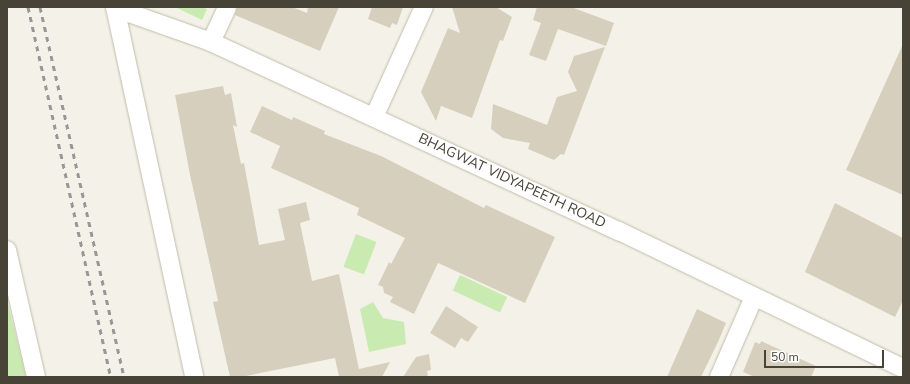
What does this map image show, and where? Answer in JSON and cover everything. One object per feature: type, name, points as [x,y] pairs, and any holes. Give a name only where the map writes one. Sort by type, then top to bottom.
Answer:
[{"type":"street","points":[[115,7],[194,377]]},
{"type":"street","name":"BHAGWAT VIDYAPEETH ROAD","points":[[115,7],[211,42],[374,117],[903,368]]},
{"type":"street","points":[[211,42],[227,7]]},
{"type":"street","points":[[374,117],[424,7]]},
{"type":"street","points":[[7,250],[36,377]]},
{"type":"street","points":[[719,377],[754,297]]},
{"type":"green space","points":[[175,7],[201,7],[207,9],[202,20]]},
{"type":"green space","points":[[356,234],[377,242],[364,275],[343,267]]},
{"type":"green space","points":[[460,275],[507,297],[500,312],[453,290]]},
{"type":"green space","points":[[7,300],[26,377],[7,377]]},
{"type":"green space","points":[[373,302],[383,318],[404,322],[406,344],[369,352],[360,309]]},
{"type":"building","points":[[237,7],[292,7],[307,13],[308,7],[339,7],[320,51],[235,15]]},
{"type":"building","points":[[372,7],[403,7],[397,25],[392,23],[390,28],[368,19]]},
{"type":"building","points":[[452,7],[496,7],[512,17],[503,41],[500,40],[472,118],[441,106],[436,121],[421,92],[448,28],[460,33]]},
{"type":"building","points":[[537,7],[571,7],[614,23],[606,46],[558,29],[546,61],[529,55],[541,23],[533,20]]},
{"type":"building","points":[[903,44],[903,195],[846,170]]},
{"type":"building","points":[[605,47],[564,155],[561,154],[554,160],[528,149],[530,143],[503,138],[491,129],[493,104],[547,125],[557,97],[577,91],[568,72],[574,56]]},
{"type":"building","points":[[223,86],[225,95],[231,93],[237,127],[233,125],[241,164],[244,163],[259,245],[285,240],[278,209],[306,202],[310,220],[300,223],[312,281],[339,274],[359,369],[390,362],[382,377],[339,377],[335,358],[241,377],[230,377],[213,302],[218,301],[190,175],[175,95]]},
{"type":"building","points":[[262,106],[292,120],[293,117],[325,131],[324,134],[381,156],[484,208],[486,205],[555,237],[525,303],[438,263],[414,314],[390,302],[393,297],[384,293],[383,287],[378,285],[389,262],[391,264],[405,238],[357,215],[359,208],[271,168],[280,146],[250,132]]},
{"type":"building","points":[[835,203],[903,238],[903,300],[895,317],[805,272]]},
{"type":"building","points":[[446,306],[478,327],[468,342],[461,338],[455,348],[430,333]]},
{"type":"building","points":[[697,309],[726,323],[718,342],[701,377],[667,377]]},
{"type":"building","points":[[761,341],[816,366],[811,377],[755,377],[743,372],[755,342],[760,344]]},
{"type":"building","points":[[429,354],[431,370],[427,371],[428,377],[403,377],[416,357]]},
{"type":"railway","points":[[28,7],[111,377]]},
{"type":"railway","points":[[40,7],[124,377]]}]
